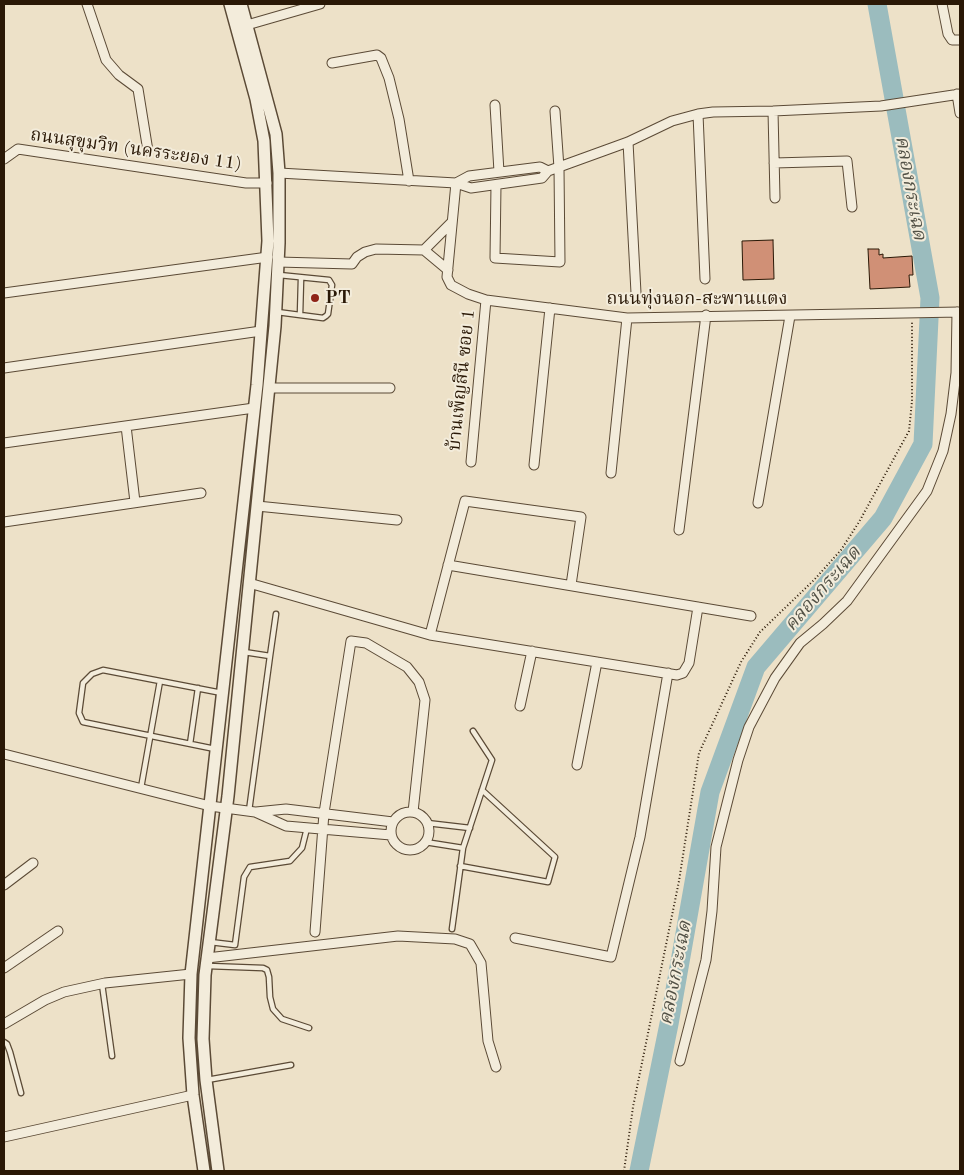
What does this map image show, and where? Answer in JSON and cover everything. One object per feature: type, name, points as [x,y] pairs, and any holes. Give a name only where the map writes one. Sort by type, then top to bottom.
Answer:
[{"type":"street","points":[[86,4],[106,60],[119,76],[138,88],[148,151]]},
{"type":"street","points":[[218,1171],[206,1080],[203,1039],[207,962],[227,808],[257,506],[277,275],[273,259],[264,141],[256,99],[230,4]]},
{"type":"street","points":[[204,1171],[193,1096],[189,1038],[191,974],[261,331],[273,259],[279,173],[276,134],[241,4]]},
{"type":"street","points":[[247,25],[320,4]]},
{"type":"street","points":[[942,4],[948,34],[952,40],[960,40]]},
{"type":"street","points":[[332,63],[377,55],[381,58],[389,78],[399,119],[409,181]]},
{"type":"street","points":[[279,173],[456,183],[470,188],[542,178],[548,171],[628,142],[672,121],[698,114],[740,110],[773,112],[881,106],[959,94],[960,113]]},
{"type":"street","points":[[495,105],[499,172]]},
{"type":"street","points":[[496,185],[495,258],[560,262],[559,168],[555,111]]},
{"type":"street","points":[[773,112],[775,198]]},
{"type":"street","points":[[698,114],[705,279]]},
{"type":"street","points":[[628,142],[636,293]]},
{"type":"street","name":"ถนนสุขุมวิท (นครระยอง 11)","points":[[4,159],[18,149],[246,183],[267,183]]},
{"type":"street","points":[[774,163],[847,161],[852,207]]},
{"type":"street","points":[[456,183],[469,176],[499,172],[540,167],[548,171]]},
{"type":"street","points":[[448,270],[456,183]]},
{"type":"street","points":[[424,250],[452,222]]},
{"type":"street","points":[[4,292],[273,259],[352,264],[357,257],[365,252],[376,249],[424,250],[448,270]]},
{"type":"street","name":"ถนนทุ่งนอก-สะพานแตง","points":[[448,270],[447,277],[451,285],[468,294],[486,300],[627,318],[706,315],[790,316],[955,312]]},
{"type":"street","name":"บ้านเพ็ญสินี ซอย 1","points":[[471,462],[486,300]]},
{"type":"street","points":[[534,464],[550,308]]},
{"type":"street","points":[[680,1061],[706,960],[712,910],[716,847],[738,760],[749,727],[775,678],[800,643],[847,601],[927,491],[943,451],[951,414],[956,373],[955,312]]},
{"type":"street","points":[[679,530],[706,315]]},
{"type":"street","points":[[758,503],[790,316]]},
{"type":"street","points":[[611,473],[627,318]]},
{"type":"street","points":[[4,368],[261,331]]},
{"type":"street","points":[[268,388],[390,388]]},
{"type":"street","points":[[4,443],[254,408]]},
{"type":"street","points":[[126,426],[135,502]]},
{"type":"street","points":[[4,522],[201,493]]},
{"type":"street","points":[[430,635],[466,501],[581,517],[571,584]]},
{"type":"street","points":[[257,506],[397,520]]},
{"type":"street","points":[[448,565],[571,584],[751,616]]},
{"type":"street","points":[[249,583],[430,635],[668,673],[683,673],[687,668],[698,607]]},
{"type":"street","points":[[315,932],[324,813],[351,641],[366,643],[407,667],[419,682],[425,700],[413,812]]},
{"type":"street","points":[[520,706],[532,651]]},
{"type":"street","points":[[577,765],[598,662]]},
{"type":"street","points":[[515,938],[611,957],[640,837],[668,673]]},
{"type":"street","points":[[4,754],[210,806],[252,812],[286,826],[391,835]]},
{"type":"street","points":[[252,812],[286,809],[392,822]]},
{"type":"street","points":[[405,812],[413,812],[419,814],[427,823],[429,833],[425,842],[415,850],[400,848],[394,843],[391,835],[390,828],[392,822],[398,815],[405,812]]},
{"type":"street","points":[[4,885],[33,863]]},
{"type":"street","points":[[4,968],[58,930]]},
{"type":"street","points":[[207,962],[398,936],[455,939],[470,944],[481,963],[488,1042],[496,1067]]},
{"type":"street","points":[[4,1024],[51,996],[102,984],[191,974]]},
{"type":"street","points":[[4,1137],[193,1096]]},
{"type":"lane","points":[[275,312],[326,316],[328,314],[332,285],[329,280],[301,279],[277,275]]},
{"type":"lane","points":[[300,315],[301,279]]},
{"type":"lane","points":[[252,812],[276,614]]},
{"type":"lane","points":[[242,652],[270,656]]},
{"type":"lane","points":[[216,749],[83,722],[79,713],[83,683],[92,674],[103,670],[222,693]]},
{"type":"lane","points":[[141,789],[160,681]]},
{"type":"lane","points":[[190,744],[198,688]]},
{"type":"lane","points":[[452,929],[464,848],[492,760],[473,731]]},
{"type":"lane","points":[[460,866],[548,882],[555,857],[482,790]]},
{"type":"lane","points":[[427,823],[470,828]]},
{"type":"lane","points":[[209,942],[235,945],[244,877],[250,867],[290,861],[302,848],[307,828]]},
{"type":"lane","points":[[425,842],[464,848]]},
{"type":"lane","points":[[207,962],[263,968],[269,977],[273,1010],[282,1019],[309,1028]]},
{"type":"lane","points":[[102,984],[112,1056]]},
{"type":"lane","points":[[4,1042],[7,1044],[10,1052],[20,1093]]},
{"type":"lane","points":[[206,1080],[291,1065]]},
{"type":"building","points":[[773,240],[774,279],[743,280],[742,241]]},
{"type":"building","points":[[868,249],[879,249],[879,255],[883,254],[883,258],[912,256],[913,275],[909,275],[910,287],[870,289]]},
{"type":"waterway","name":"คลองกระเฉด","points":[[639,1171],[669,1024],[710,792],[756,667],[883,518],[923,444],[930,298],[877,4]]},
{"type":"place","name":"PT","points":[[315,298]]}]
